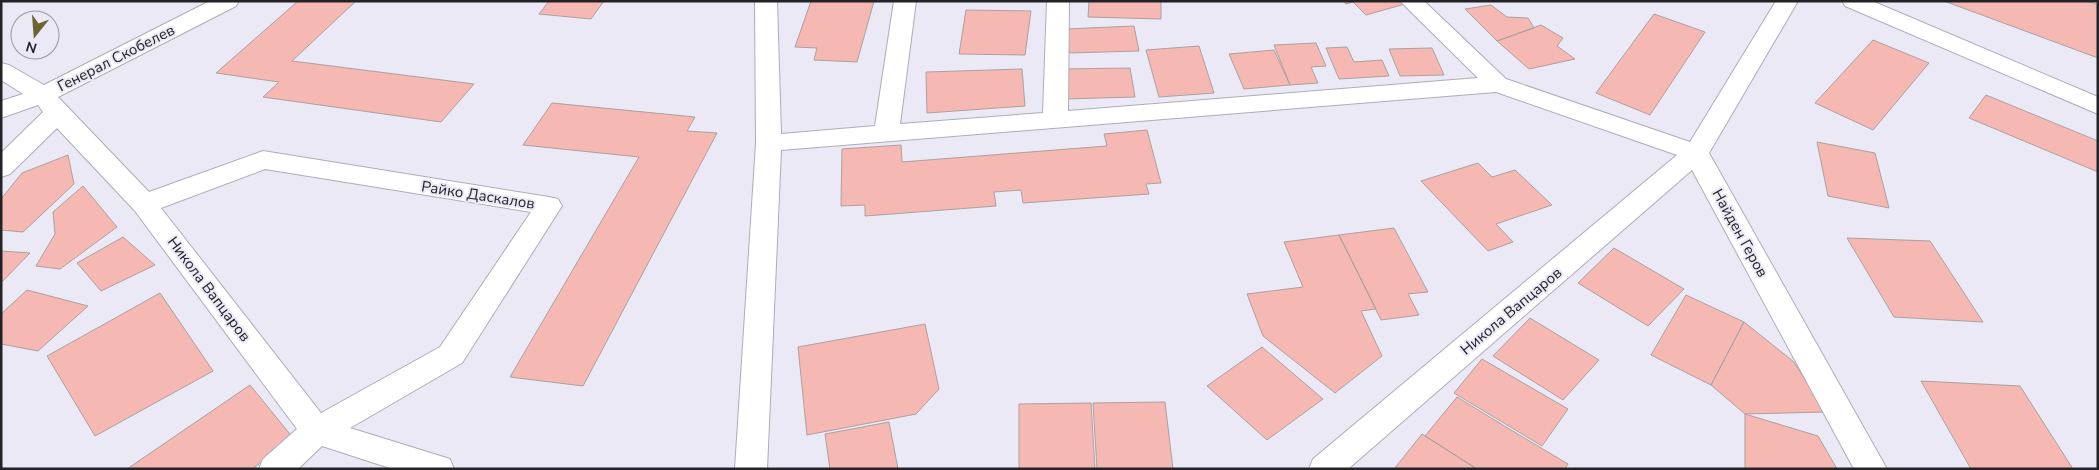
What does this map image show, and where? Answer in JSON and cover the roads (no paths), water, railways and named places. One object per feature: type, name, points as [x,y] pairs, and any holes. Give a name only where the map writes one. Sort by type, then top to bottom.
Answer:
[{"type":"street","name":"Генерал Скобелев","points":[[1,110],[50,104],[228,1]]},
{"type":"street","points":[[751,469],[769,143],[766,1]]},
{"type":"street","points":[[886,134],[905,1]]},
{"type":"street","points":[[1055,121],[1058,1]]},
{"type":"street","points":[[1411,1],[1498,84]]},
{"type":"street","points":[[769,143],[1498,84],[1696,153],[1787,1]]},
{"type":"street","points":[[1853,1],[2098,106]]},
{"type":"street","name":"Никола Вапцаров","points":[[1,70],[50,104],[144,204],[317,431]]},
{"type":"street","points":[[1,168],[50,104]]},
{"type":"street","name":"Никола Вапцаров","points":[[1326,469],[1634,208],[1696,153]]},
{"type":"street","name":"Найден Геров","points":[[1696,153],[1871,469]]},
{"type":"street","name":"Райко Даскалов","points":[[144,204],[263,160],[549,206],[451,355],[317,431]]},
{"type":"street","points":[[276,469],[317,431],[438,469]]}]
